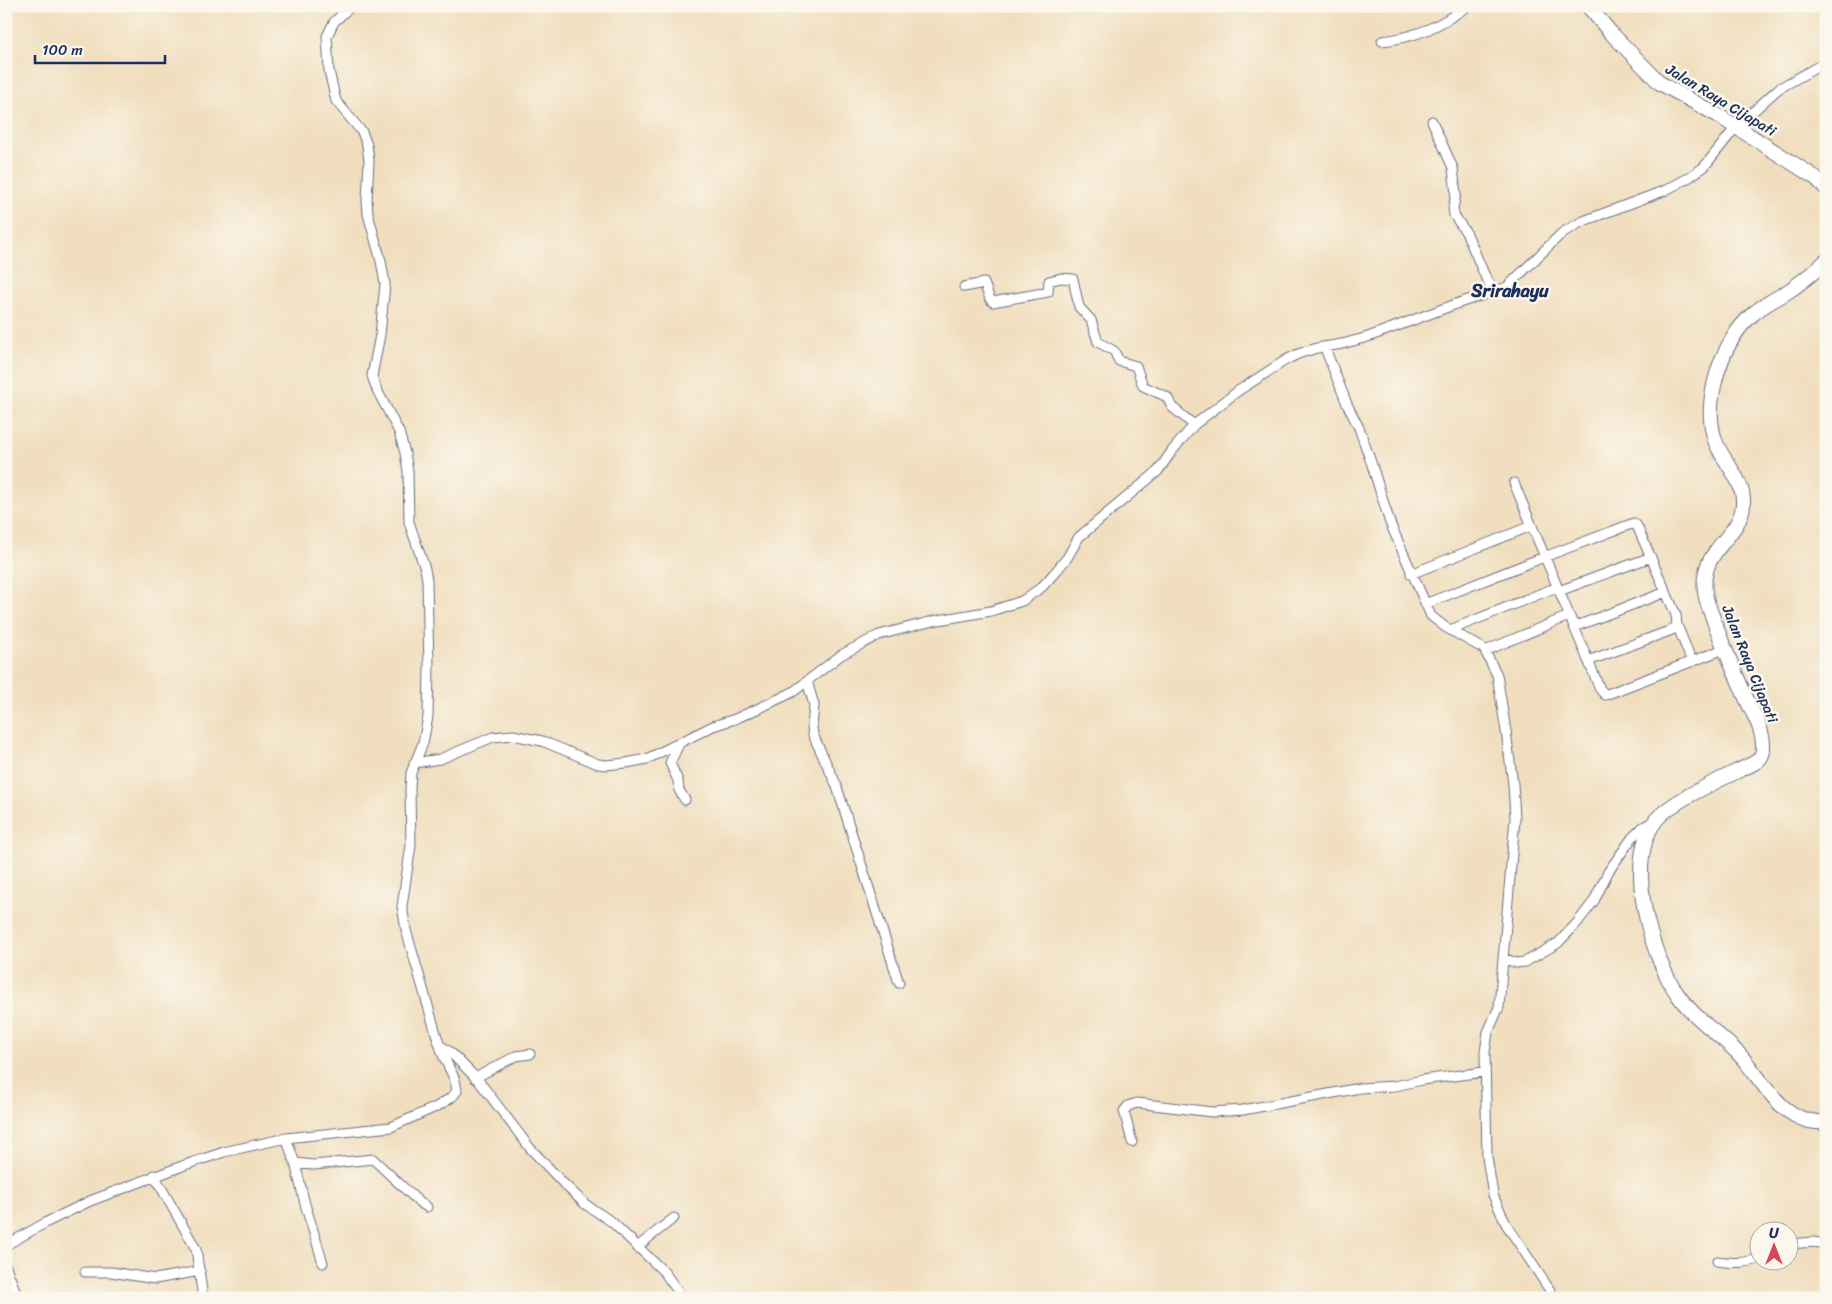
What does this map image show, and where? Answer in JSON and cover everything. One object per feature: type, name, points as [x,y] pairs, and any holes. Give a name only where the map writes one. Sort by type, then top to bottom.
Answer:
[{"type":"main road","name":"Jalan Raya Cijapati","points":[[1588,6],[1610,32],[1660,83],[1736,127],[1816,178],[1826,188]]},
{"type":"main road","name":"Jalan Raya Cijapati","points":[[1826,261],[1811,275],[1763,306],[1740,327],[1723,359],[1715,380],[1712,405],[1714,438],[1720,452],[1740,485],[1744,501],[1741,515],[1713,554],[1705,573],[1705,594],[1724,649],[1759,728],[1763,753],[1754,763],[1690,796],[1663,813],[1656,820],[1647,837],[1643,856],[1642,891],[1644,913],[1660,964],[1688,1008],[1738,1054],[1775,1099],[1784,1107],[1798,1118],[1814,1122],[1826,1122]]},
{"type":"street","points":[[6,1245],[70,1210],[154,1176],[224,1152],[286,1138],[390,1127],[438,1106],[456,1094],[455,1080],[440,1046],[406,930],[402,906],[410,859],[412,824],[411,773],[423,743],[428,717],[427,580],[409,522],[408,471],[405,454],[399,432],[377,390],[372,376],[380,335],[385,284],[382,261],[368,214],[369,160],[367,145],[362,132],[336,101],[329,71],[327,36],[334,22],[351,6]]},
{"type":"street","points":[[1382,41],[1396,40],[1435,28],[1468,6]]},
{"type":"street","points":[[414,763],[440,759],[487,739],[505,735],[542,741],[598,764],[606,765],[647,759],[713,726],[735,719],[792,692],[841,655],[878,635],[932,621],[992,611],[1022,601],[1042,586],[1067,558],[1079,537],[1158,472],[1194,425],[1238,392],[1286,360],[1311,350],[1368,337],[1507,287],[1517,279],[1543,250],[1569,228],[1666,190],[1704,167],[1736,127],[1778,89],[1826,62]]},
{"type":"street","points":[[1432,121],[1453,168],[1456,194],[1453,208],[1454,215],[1468,234],[1485,276],[1494,292]]},
{"type":"street","points":[[964,287],[984,283],[993,302],[1030,294],[1046,294],[1049,281],[1061,278],[1072,279],[1079,306],[1091,320],[1098,342],[1114,351],[1119,361],[1136,366],[1143,386],[1167,396],[1172,407],[1194,425]]},
{"type":"street","points":[[1325,348],[1347,404],[1359,428],[1390,523],[1425,604],[1432,616],[1450,630],[1484,649],[1497,675],[1513,784],[1515,818],[1499,1007],[1488,1032],[1485,1052],[1488,1172],[1492,1195],[1506,1224],[1555,1298]]},
{"type":"street","points":[[1514,483],[1600,689],[1605,695],[1724,649]]},
{"type":"street","points":[[1425,604],[1632,523],[1637,526],[1651,556],[1676,615],[1677,625],[1692,662]]},
{"type":"street","points":[[1412,574],[1531,526]]},
{"type":"street","points":[[1450,630],[1651,556]]},
{"type":"street","points":[[1574,627],[1666,592]]},
{"type":"street","points":[[1485,651],[1570,617]]},
{"type":"street","points":[[1588,661],[1672,630],[1677,625]]},
{"type":"street","points":[[807,681],[814,705],[813,735],[836,784],[899,983]]},
{"type":"street","points":[[680,742],[670,763],[678,781],[679,790],[685,800]]},
{"type":"street","points":[[1503,958],[1516,963],[1525,962],[1558,944],[1594,901],[1608,872],[1632,838],[1643,827],[1656,820]]},
{"type":"street","points":[[440,1046],[450,1052],[475,1078],[530,1148],[562,1182],[584,1204],[612,1222],[664,1272],[683,1298]]},
{"type":"street","points":[[475,1078],[516,1056],[530,1054]]},
{"type":"street","points":[[1132,1142],[1124,1112],[1128,1106],[1137,1102],[1212,1112],[1243,1110],[1360,1088],[1395,1086],[1422,1080],[1484,1072]]},
{"type":"street","points":[[286,1138],[296,1163],[304,1204],[323,1263]]},
{"type":"street","points":[[296,1163],[314,1164],[373,1159],[419,1202],[427,1207]]},
{"type":"street","points":[[154,1176],[192,1239],[196,1249],[203,1298]]},
{"type":"street","points":[[637,1247],[674,1218]]},
{"type":"street","points":[[1800,1243],[1813,1242],[1826,1244]]},
{"type":"street","points":[[1716,1261],[1750,1262]]},
{"type":"street","points":[[6,1267],[18,1298]]},
{"type":"street","points":[[85,1272],[105,1272],[155,1279],[200,1271]]},
{"type":"district","name":"Srirahayu","points":[[1510,291]]}]
